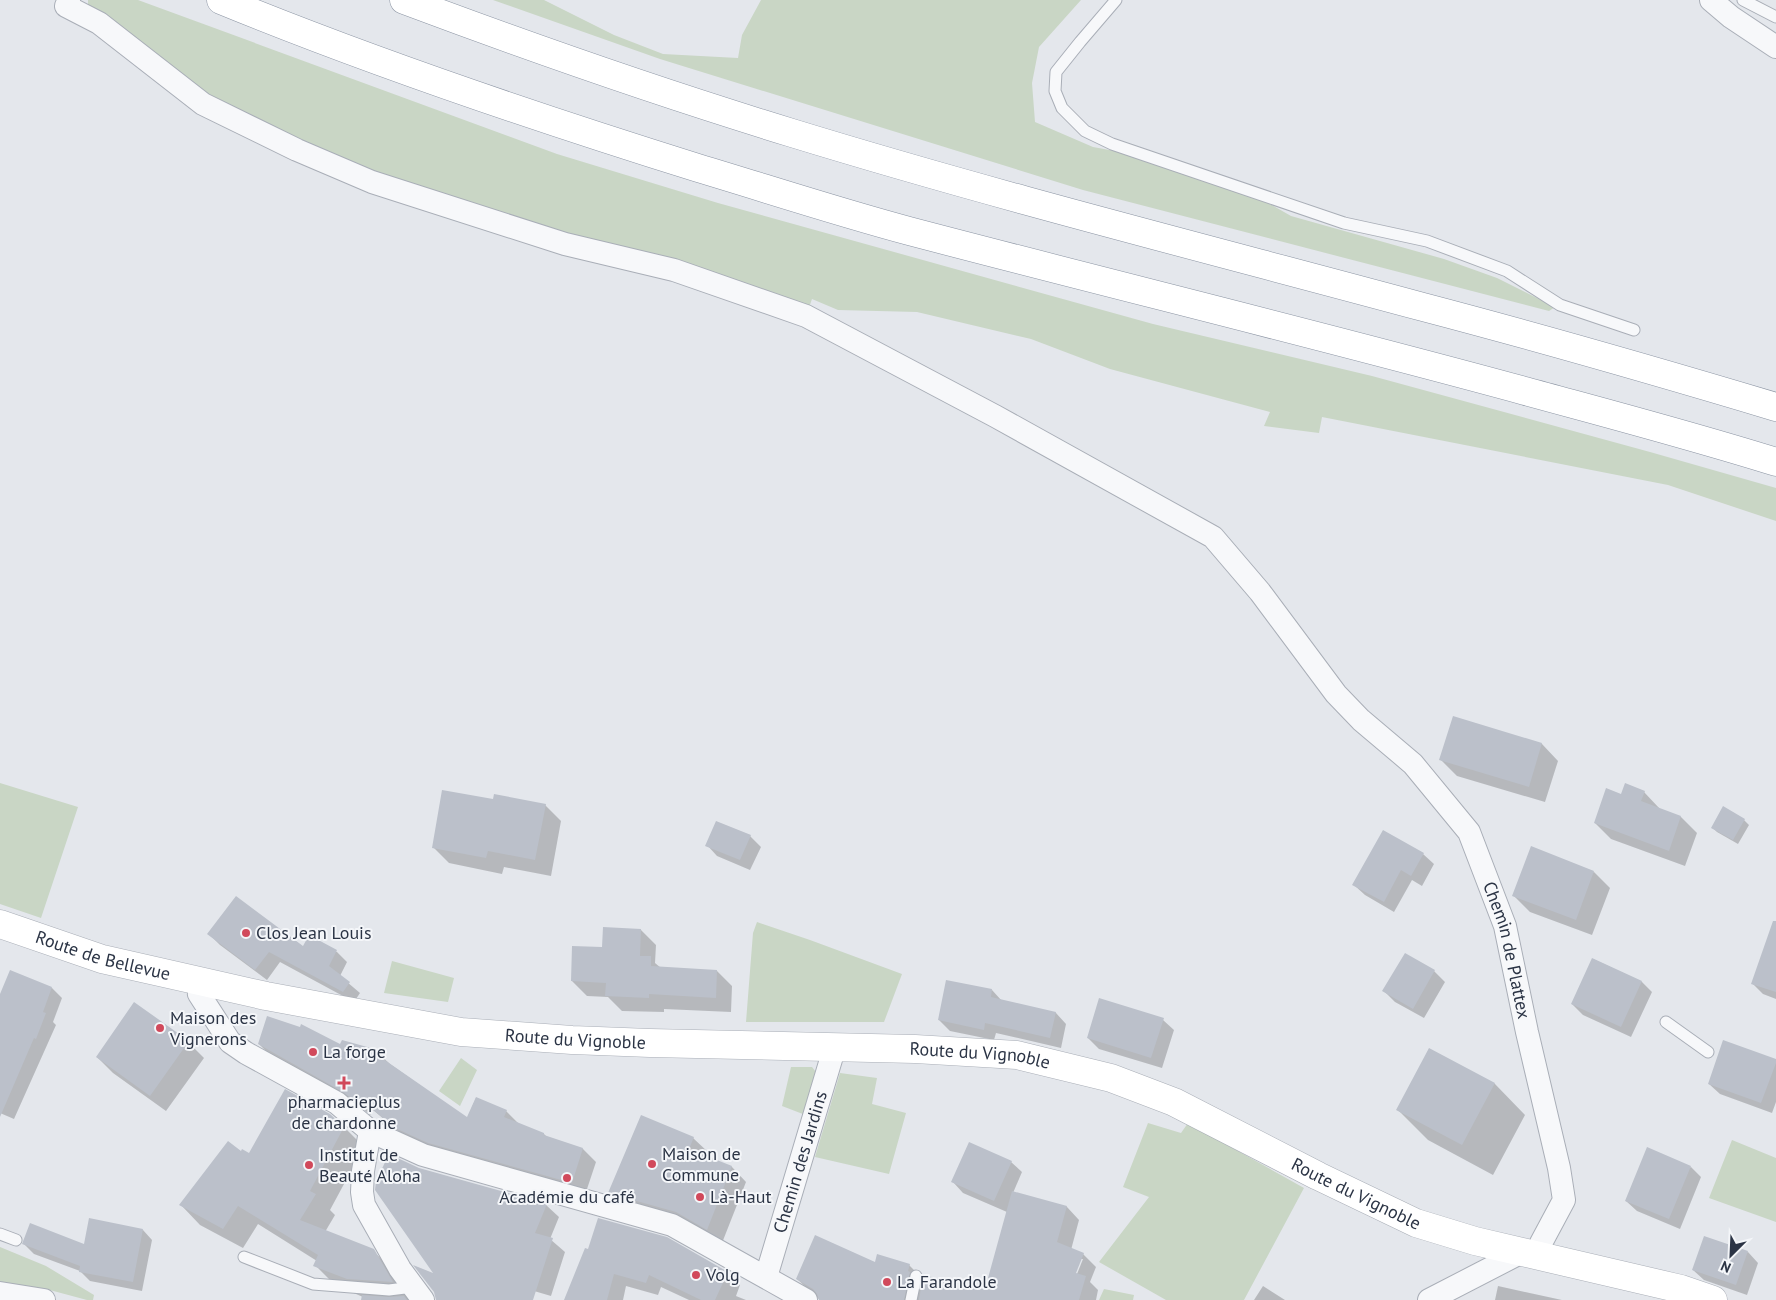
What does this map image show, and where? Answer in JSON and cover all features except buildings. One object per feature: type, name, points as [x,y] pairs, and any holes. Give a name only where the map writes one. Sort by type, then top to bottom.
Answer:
[{"type":"main road","points":[[221,0],[497,102],[625,145],[766,189],[906,230],[1355,345],[1638,422],[1776,462]]},
{"type":"main road","points":[[404,0],[528,46],[809,138],[1054,209],[1427,308],[1776,407]]},
{"type":"main road","name":"Route de Bellevue","points":[[0,924],[102,959],[207,982]]},
{"type":"main road","name":"Route du Vignoble","points":[[207,982],[275,997],[461,1032],[640,1043],[836,1046],[1017,1055],[1111,1078],[1174,1102],[1318,1176],[1416,1223],[1475,1241],[1681,1289],[1713,1300]]},
{"type":"street","points":[[1710,0],[1776,47]]},
{"type":"street","name":"Chemin de Plattex","points":[[62,2],[99,23],[203,104],[296,150],[381,185],[565,244],[674,270],[806,316],[995,416],[1213,536],[1260,592],[1336,694],[1360,720],[1412,764],[1469,832],[1505,926],[1559,1168],[1564,1200],[1541,1244],[1530,1254]]},
{"type":"street","points":[[207,982],[199,994],[230,1042],[246,1053],[337,1103],[370,1131],[422,1155],[672,1225],[806,1300]]},
{"type":"street","name":"Chemin des Jardins","points":[[766,1277],[836,1046]]},
{"type":"street","points":[[370,1131],[363,1171],[362,1192],[364,1205],[400,1270],[418,1293]]},
{"type":"street","points":[[1429,1300],[1530,1254]]},
{"type":"street","points":[[0,1293],[44,1300]]},
{"type":"lane","points":[[1116,0],[1056,72],[1055,92],[1062,108],[1085,131],[1112,144],[1335,220],[1427,241],[1507,271],[1560,305],[1634,330]]},
{"type":"lane","points":[[1743,0],[1776,17]]},
{"type":"lane","points":[[1666,1022],[1708,1052]]},
{"type":"lane","points":[[0,1234],[16,1240]]},
{"type":"lane","points":[[244,1256],[313,1284],[418,1293]]},
{"type":"lane","points":[[911,1300],[916,1276]]},
{"type":"green space","points":[[88,0],[138,0],[557,154],[718,203],[1153,324],[1372,376],[1776,488],[1776,521],[1668,485],[1322,417],[1319,433],[1264,426],[1270,412],[1110,369],[1031,339],[917,312],[838,310],[812,299],[806,316],[372,182],[203,104],[88,7]]},
{"type":"green space","points":[[493,0],[544,0],[614,35],[663,54],[738,58],[742,35],[761,0],[1081,0],[1039,47],[1032,83],[1035,122],[1093,147],[1115,151],[1198,176],[1261,199],[1291,216],[1444,259],[1497,278],[1555,307],[1549,311],[1083,190],[660,59]]},
{"type":"green space","points":[[0,783],[78,807],[41,918],[0,904]]},
{"type":"green space","points":[[757,922],[902,974],[884,1022],[746,1022],[753,933]]},
{"type":"green space","points":[[392,961],[454,978],[448,1002],[384,993]]},
{"type":"green space","points":[[461,1058],[477,1070],[460,1106],[439,1091]]},
{"type":"green space","points":[[791,1067],[812,1067],[820,1077],[808,1116],[782,1106]]},
{"type":"green space","points":[[840,1073],[877,1078],[872,1104],[906,1113],[889,1174],[815,1157]]},
{"type":"green space","points":[[1148,1123],[1181,1133],[1188,1123],[1304,1188],[1244,1300],[1166,1300],[1099,1262],[1149,1197],[1123,1187]]},
{"type":"green space","points":[[1732,1140],[1776,1158],[1776,1222],[1709,1198]]},
{"type":"green space","points":[[0,1247],[46,1266],[94,1295],[93,1300],[46,1289],[0,1285]]},
{"type":"green space","points":[[1104,1289],[1134,1295],[1133,1300],[1099,1300]]},
{"type":"place","name":"Clos Jean Louis","points":[[246,933]]},
{"type":"place","name":"Maison des Vignerons","points":[[160,1028]]},
{"type":"place","name":"La forge","points":[[313,1052]]},
{"type":"place","name":"pharmacieplus de chardonne","points":[[344,1083]]},
{"type":"place","name":"Maison de Commune","points":[[652,1164]]},
{"type":"place","name":"Institut de Beauté Aloha","points":[[309,1165]]},
{"type":"place","name":"Académie du café","points":[[567,1178]]},
{"type":"place","name":"Là-Haut","points":[[700,1197]]},
{"type":"place","name":"Volg","points":[[696,1275]]},
{"type":"place","name":"La Farandole","points":[[887,1282]]}]
